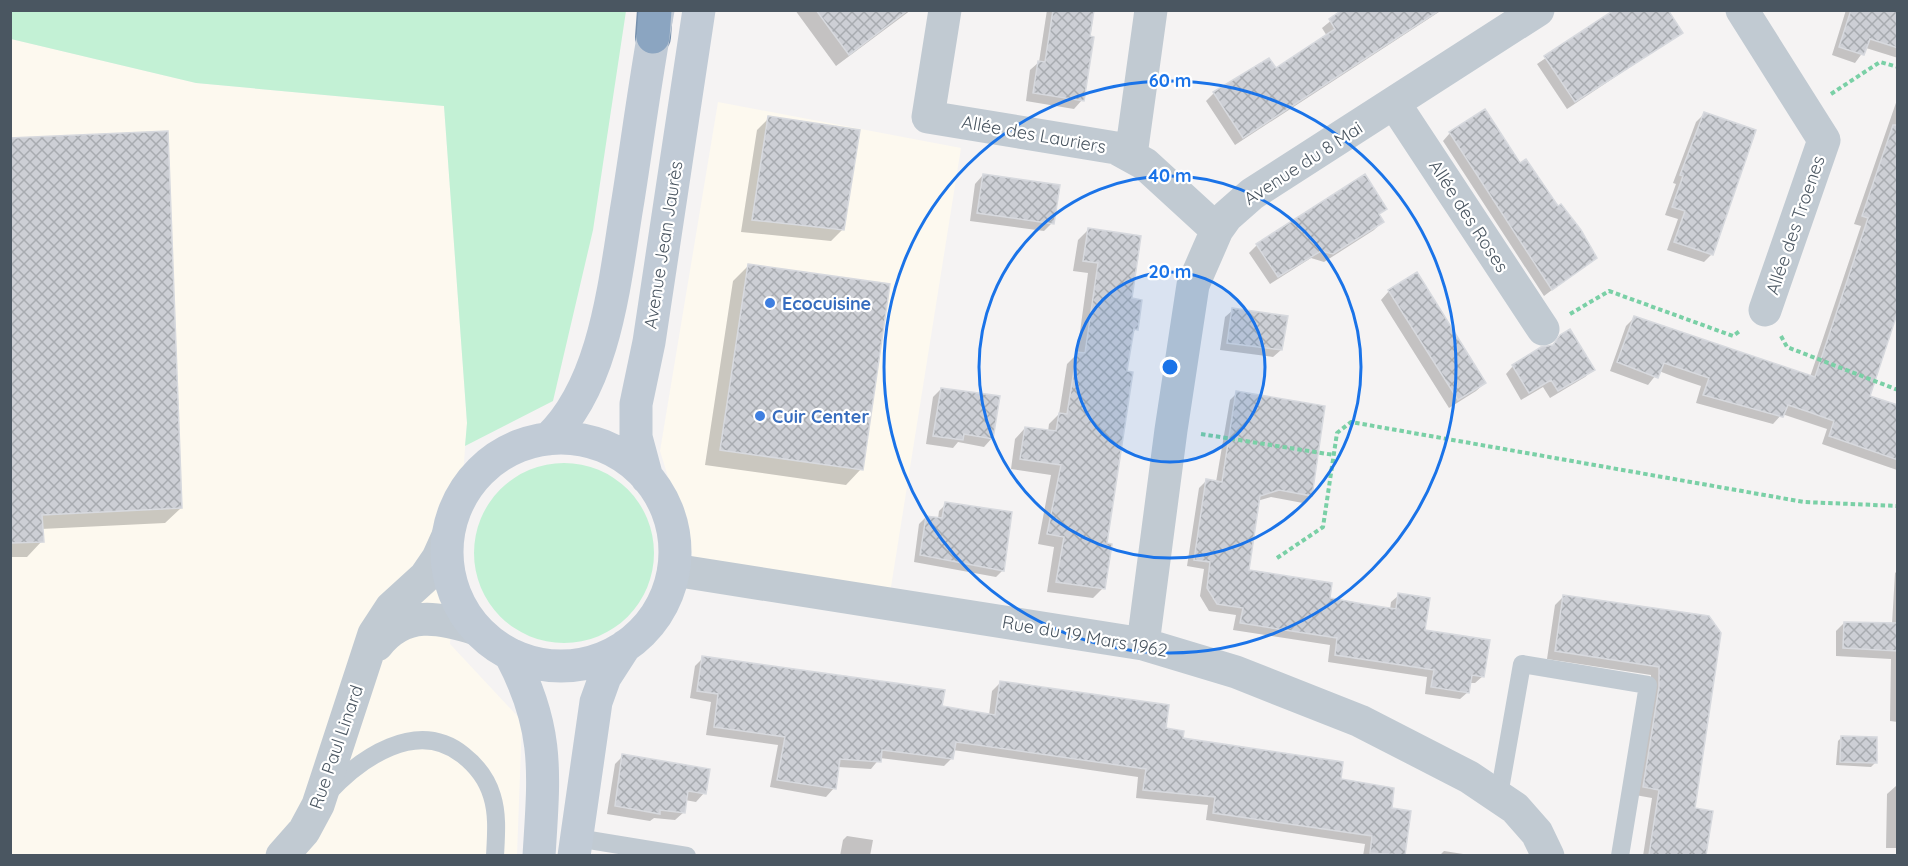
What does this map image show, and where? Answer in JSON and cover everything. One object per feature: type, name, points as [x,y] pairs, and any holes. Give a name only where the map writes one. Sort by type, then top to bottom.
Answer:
[{"type":"main road","name":"Avenue Jean Jaurès","points":[[647,478],[636,437],[636,404],[649,342],[699,10]]},
{"type":"main road","points":[[548,439],[570,415],[585,385],[608,311],[655,19]]},
{"type":"main road","points":[[548,439],[576,439],[603,446],[627,459],[647,478],[669,514],[675,542],[674,570],[660,608],[645,629],[625,646],[588,663],[562,666],[535,663],[510,654],[476,629],[462,609],[452,586],[447,563],[447,538],[459,502],[481,471],[512,449],[548,439]]},
{"type":"main road","points":[[576,847],[596,702],[605,676],[625,646]]},
{"type":"main road","points":[[510,654],[533,704],[541,740],[543,780],[539,855]]},
{"type":"street","name":"Allée des Lauriers","points":[[945,10],[928,117],[1099,144],[1131,155],[1145,164],[1217,230]]},
{"type":"street","points":[[1131,155],[1150,10]]},
{"type":"street","name":"Avenue du 8 Mai","points":[[1143,644],[1193,285],[1217,230],[1227,216],[1252,194],[1538,10]]},
{"type":"street","points":[[1742,10],[1806,110]]},
{"type":"street","name":"Allée des Roses","points":[[1394,103],[1543,329]]},
{"type":"street","name":"Allée des Troenes","points":[[1765,310],[1824,140],[1806,110]]},
{"type":"street","name":"Rue Paul Linard","points":[[282,855],[304,831],[318,804],[374,634],[380,622],[391,608],[425,577],[438,558],[447,538]]},
{"type":"street","name":"Rue du 19 Mars 1962","points":[[674,570],[1143,644],[1168,650],[1299,695],[1386,733],[1499,795],[1527,820],[1548,855]]},
{"type":"street","name":"Rue Paul Linard","points":[[365,664],[390,631],[413,619],[438,618],[476,629]]},
{"type":"lane","points":[[1499,795],[1522,664],[1648,685],[1620,855]]},
{"type":"lane","points":[[318,804],[351,771],[381,751],[407,742],[430,741],[443,744],[470,760],[489,788],[495,811],[495,855]]},
{"type":"lane","points":[[576,847],[687,855]]},
{"type":"path","points":[[1806,110],[1880,62],[1898,67]]},
{"type":"path","points":[[1543,329],[1609,291],[1733,336],[1765,310],[1787,347],[1898,390]]},
{"type":"path","points":[[1277,558],[1323,527],[1338,433],[1351,422],[1804,502],[1898,506]]},
{"type":"path","points":[[1171,430],[1334,455]]},
{"type":"shaded area","points":[[11,39],[196,83],[444,106],[467,423],[450,644],[522,721],[517,855],[11,856]]},
{"type":"shaded area","points":[[718,102],[961,148],[887,612],[701,584],[660,451]]},
{"type":"green space","points":[[11,10],[626,11],[593,230],[553,401],[465,446],[467,423],[444,106],[196,83],[11,39]]},
{"type":"green space","points":[[564,463],[598,470],[614,478],[628,489],[639,503],[647,519],[654,553],[647,587],[639,603],[628,617],[614,628],[598,636],[564,643],[530,636],[514,628],[500,617],[489,603],[481,587],[474,553],[481,519],[489,503],[500,489],[514,478],[530,470]]},
{"type":"building","points":[[816,10],[908,10],[849,55]]},
{"type":"building","points":[[1053,10],[1094,10],[1090,36],[1094,37],[1084,101],[1033,93],[1038,61],[1045,62]]},
{"type":"building","points":[[1342,10],[1440,10],[1243,138],[1213,92],[1269,58],[1276,68],[1335,29],[1329,19]]},
{"type":"building","points":[[1614,10],[1668,10],[1683,33],[1575,102],[1544,56]]},
{"type":"building","points":[[1851,10],[1898,10],[1898,48],[1870,39],[1864,55],[1839,47]]},
{"type":"building","points":[[1485,109],[1520,163],[1526,159],[1558,206],[1561,204],[1581,230],[1597,258],[1552,290],[1449,132]]},
{"type":"building","points":[[1704,112],[1756,130],[1713,255],[1674,242],[1685,211],[1672,207],[1683,176],[1680,175]]},
{"type":"building","points":[[768,116],[860,130],[844,230],[752,220]]},
{"type":"building","points":[[1893,125],[1898,125],[1898,311],[1870,396],[1898,405],[1898,460],[1829,436],[1834,421],[1809,412],[1788,405],[1783,417],[1703,395],[1709,378],[1664,363],[1658,378],[1617,362],[1634,316],[1815,377],[1868,218],[1862,216]]},
{"type":"building","points":[[168,131],[182,508],[42,515],[44,542],[10,543],[10,138]]},
{"type":"building","points":[[983,174],[1060,185],[1054,224],[977,213]]},
{"type":"building","points":[[1365,174],[1387,209],[1379,214],[1384,222],[1333,254],[1321,251],[1278,277],[1256,244]]},
{"type":"building","points":[[1088,228],[1141,236],[1132,298],[1142,300],[1138,330],[1134,329],[1127,371],[1133,372],[1107,543],[1112,544],[1105,589],[1056,582],[1064,537],[1047,534],[1061,465],[1020,459],[1025,427],[1056,431],[1059,413],[1067,414],[1077,352],[1085,353],[1098,263],[1083,261]]},
{"type":"building","points":[[748,264],[890,284],[863,470],[720,450]]},
{"type":"building","points":[[1417,272],[1486,383],[1458,400],[1388,290]]},
{"type":"building","points":[[1232,308],[1288,316],[1282,350],[1227,343]]},
{"type":"building","points":[[1570,329],[1595,370],[1558,391],[1551,380],[1529,393],[1512,365],[1541,347],[1553,345],[1560,335]]},
{"type":"building","points":[[941,388],[1000,396],[993,439],[964,434],[963,440],[933,436]]},
{"type":"building","points":[[1236,391],[1325,406],[1312,496],[1279,490],[1260,496],[1249,570],[1332,583],[1330,598],[1363,604],[1396,609],[1398,593],[1430,598],[1425,630],[1490,640],[1484,677],[1472,675],[1469,693],[1431,687],[1434,670],[1335,655],[1337,638],[1240,623],[1243,608],[1217,604],[1207,588],[1210,562],[1194,560],[1206,479],[1222,482]]},
{"type":"building","points":[[945,502],[1012,512],[1004,571],[920,555],[926,516],[942,518]]},
{"type":"building","points":[[1563,595],[1709,616],[1721,633],[1695,808],[1713,811],[1706,855],[1649,855],[1659,790],[1643,787],[1659,687],[1659,667],[1555,651]]},
{"type":"building","points":[[1844,622],[1898,623],[1898,651],[1843,648]]},
{"type":"building","points":[[702,656],[945,690],[942,706],[995,715],[1000,681],[1169,705],[1166,728],[1184,731],[1183,738],[1343,762],[1341,779],[1394,788],[1392,808],[1411,811],[1405,855],[1370,853],[1372,836],[1213,813],[1215,797],[1143,790],[1146,769],[956,742],[953,759],[882,750],[881,762],[840,759],[836,789],[777,780],[785,737],[714,727],[718,694],[697,691]]},
{"type":"building","points":[[1841,736],[1877,737],[1877,763],[1840,762]]},
{"type":"building","points":[[622,754],[710,769],[706,794],[688,791],[685,813],[660,810],[660,814],[615,806]]},
{"type":"place","name":"Ecocuisine","points":[[770,303]]},
{"type":"place","name":"Cuir Center","points":[[760,416]]}]
